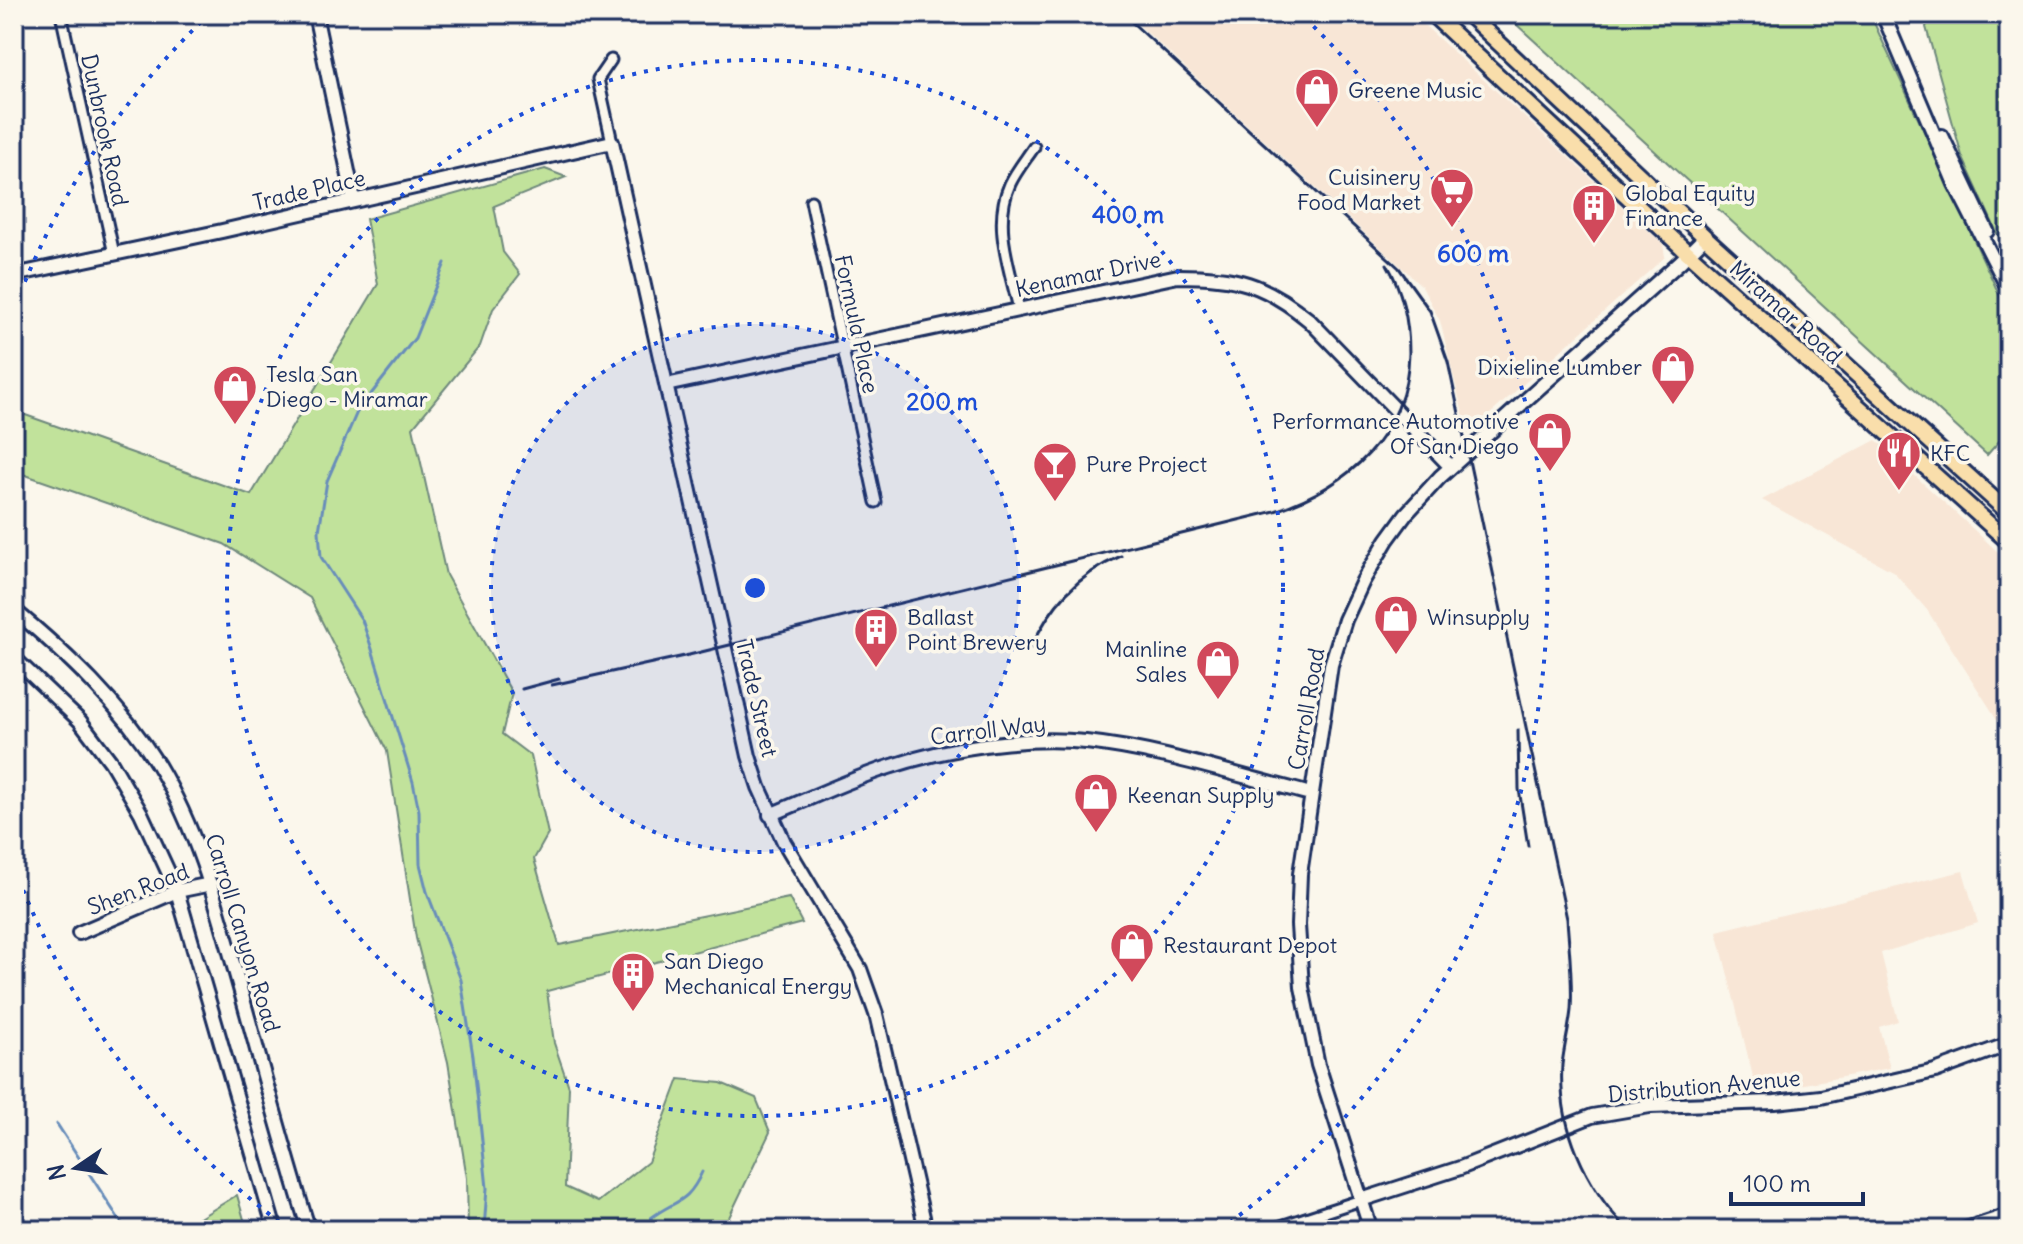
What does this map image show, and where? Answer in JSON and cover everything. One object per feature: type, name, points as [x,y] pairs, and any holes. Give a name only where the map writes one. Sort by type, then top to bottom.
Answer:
[{"type":"main road","name":"Miramar Road","points":[[1432,14],[1689,254],[2009,542]]},
{"type":"main road","name":"Miramar Road","points":[[1468,14],[1705,237],[2009,513]]},
{"type":"street","name":"Dunbrook Road","points":[[61,14],[114,254]]},
{"type":"street","points":[[315,14],[354,200]]},
{"type":"street","points":[[1883,14],[1955,184],[2009,290]]},
{"type":"street","name":"Trade Street","points":[[611,60],[598,79],[749,756],[770,815],[860,969],[876,1014],[926,1230]]},
{"type":"street","name":"Trade Place","points":[[14,275],[612,142]]},
{"type":"street","points":[[1019,309],[1001,229],[1003,207],[1010,184],[1034,147]]},
{"type":"street","name":"Formula Place","points":[[811,201],[876,502]]},
{"type":"street","name":"Carroll Road","points":[[1371,1230],[1318,1065],[1302,987],[1298,925],[1300,874],[1311,794],[1331,665],[1345,620],[1363,581],[1406,514],[1451,467],[1705,237]]},
{"type":"street","name":"Kenamar Drive","points":[[666,385],[1178,276],[1219,276],[1254,284],[1285,300],[1309,320],[1451,467]]},
{"type":"street","name":"Carroll Canyon Road","points":[[14,610],[76,664],[107,697],[141,741],[174,792],[191,827],[211,884],[287,1162],[309,1230]]},
{"type":"street","points":[[14,658],[80,721],[111,762],[141,813],[177,891],[275,1230]]},
{"type":"street","name":"Carroll Way","points":[[770,815],[889,767],[950,751],[1026,741],[1084,742],[1128,748],[1311,794]]},
{"type":"street","name":"Shen Road","points":[[79,933],[107,924],[177,891],[211,884]]},
{"type":"street","name":"Distribution Avenue","points":[[1269,1230],[1460,1168],[1592,1116],[1650,1106],[1775,1102],[1821,1097],[1935,1071],[2009,1044]]},
{"type":"shaded area","points":[[1182,14],[1412,14],[1663,244],[1665,257],[1468,434],[1440,321],[1422,286],[1138,24]]},
{"type":"shaded area","points":[[1876,440],[2009,562],[2009,738],[1927,610],[1894,572],[1762,500]]},
{"type":"shaded area","points":[[1963,871],[1978,923],[1881,953],[1898,1021],[1879,1027],[1890,1068],[1757,1093],[1717,931]]},
{"type":"green space","points":[[1505,14],[1870,14],[2009,316],[2009,430],[1987,455]]},
{"type":"green space","points":[[1931,14],[2009,14],[2009,259],[1962,156],[1926,27]]},
{"type":"green space","points":[[545,169],[566,177],[494,206],[503,252],[520,274],[493,309],[480,346],[413,427],[446,575],[512,693],[502,734],[531,756],[548,834],[534,859],[559,945],[789,898],[802,923],[547,991],[554,1043],[569,1087],[565,1187],[598,1202],[648,1162],[679,1079],[721,1083],[756,1098],[770,1132],[723,1230],[468,1230],[467,1178],[448,1062],[416,938],[387,751],[310,598],[224,544],[14,471],[14,411],[251,495],[378,284],[366,219]]},
{"type":"green space","points":[[237,1195],[247,1230],[180,1230]]},
{"type":"waterway","points":[[445,263],[415,338],[357,412],[327,481],[319,531],[321,557],[362,620],[371,646],[413,782],[419,811],[420,864],[427,892],[461,980],[473,1056],[487,1188],[484,1230]]},
{"type":"waterway","points":[[57,1124],[126,1230]]},
{"type":"waterway","points":[[648,1230],[651,1218],[686,1196],[702,1172]]},
{"type":"railway","points":[[1123,14],[1399,268],[1430,311],[1448,362],[1567,919],[1571,999],[1562,1065],[1565,1111],[1577,1154],[1587,1175],[1628,1230]]},
{"type":"railway","points":[[552,685],[689,655],[1275,511],[1302,500],[1349,472],[1369,453],[1398,409],[1406,382],[1409,341],[1401,296],[1387,264]]},
{"type":"railway","points":[[1031,648],[1056,605],[1067,593],[1091,572],[1121,556]]},
{"type":"railway","points":[[522,689],[559,679]]},
{"type":"railway","points":[[1518,730],[1519,789],[1528,846]]},
{"type":"railway","points":[[1939,1230],[2009,1207]]},
{"type":"railway","points":[[1967,1229],[2009,1224]]},
{"type":"place","name":"Greene Music","points":[[1317,129]]},
{"type":"place","name":"Cuisinery Food Market","points":[[1452,229]]},
{"type":"place","name":"Global Equity Finance","points":[[1594,245]]},
{"type":"place","name":"Dixieline Lumber","points":[[1673,406]]},
{"type":"place","name":"Tesla San Diego - Miramar","points":[[235,426]]},
{"type":"place","name":"Performance Automotive Of San Diego","points":[[1550,473]]},
{"type":"place","name":"KFC","points":[[1899,492]]},
{"type":"place","name":"Pure Project","points":[[1055,503]]},
{"type":"place","name":"Winsupply","points":[[1396,656]]},
{"type":"place","name":"Ballast Point Brewery","points":[[876,669]]},
{"type":"place","name":"Mainline Sales","points":[[1218,701]]},
{"type":"place","name":"Keenan Supply","points":[[1096,834]]},
{"type":"place","name":"Restaurant Depot","points":[[1132,984]]},
{"type":"place","name":"San Diego Mechanical Energy","points":[[633,1013]]}]
